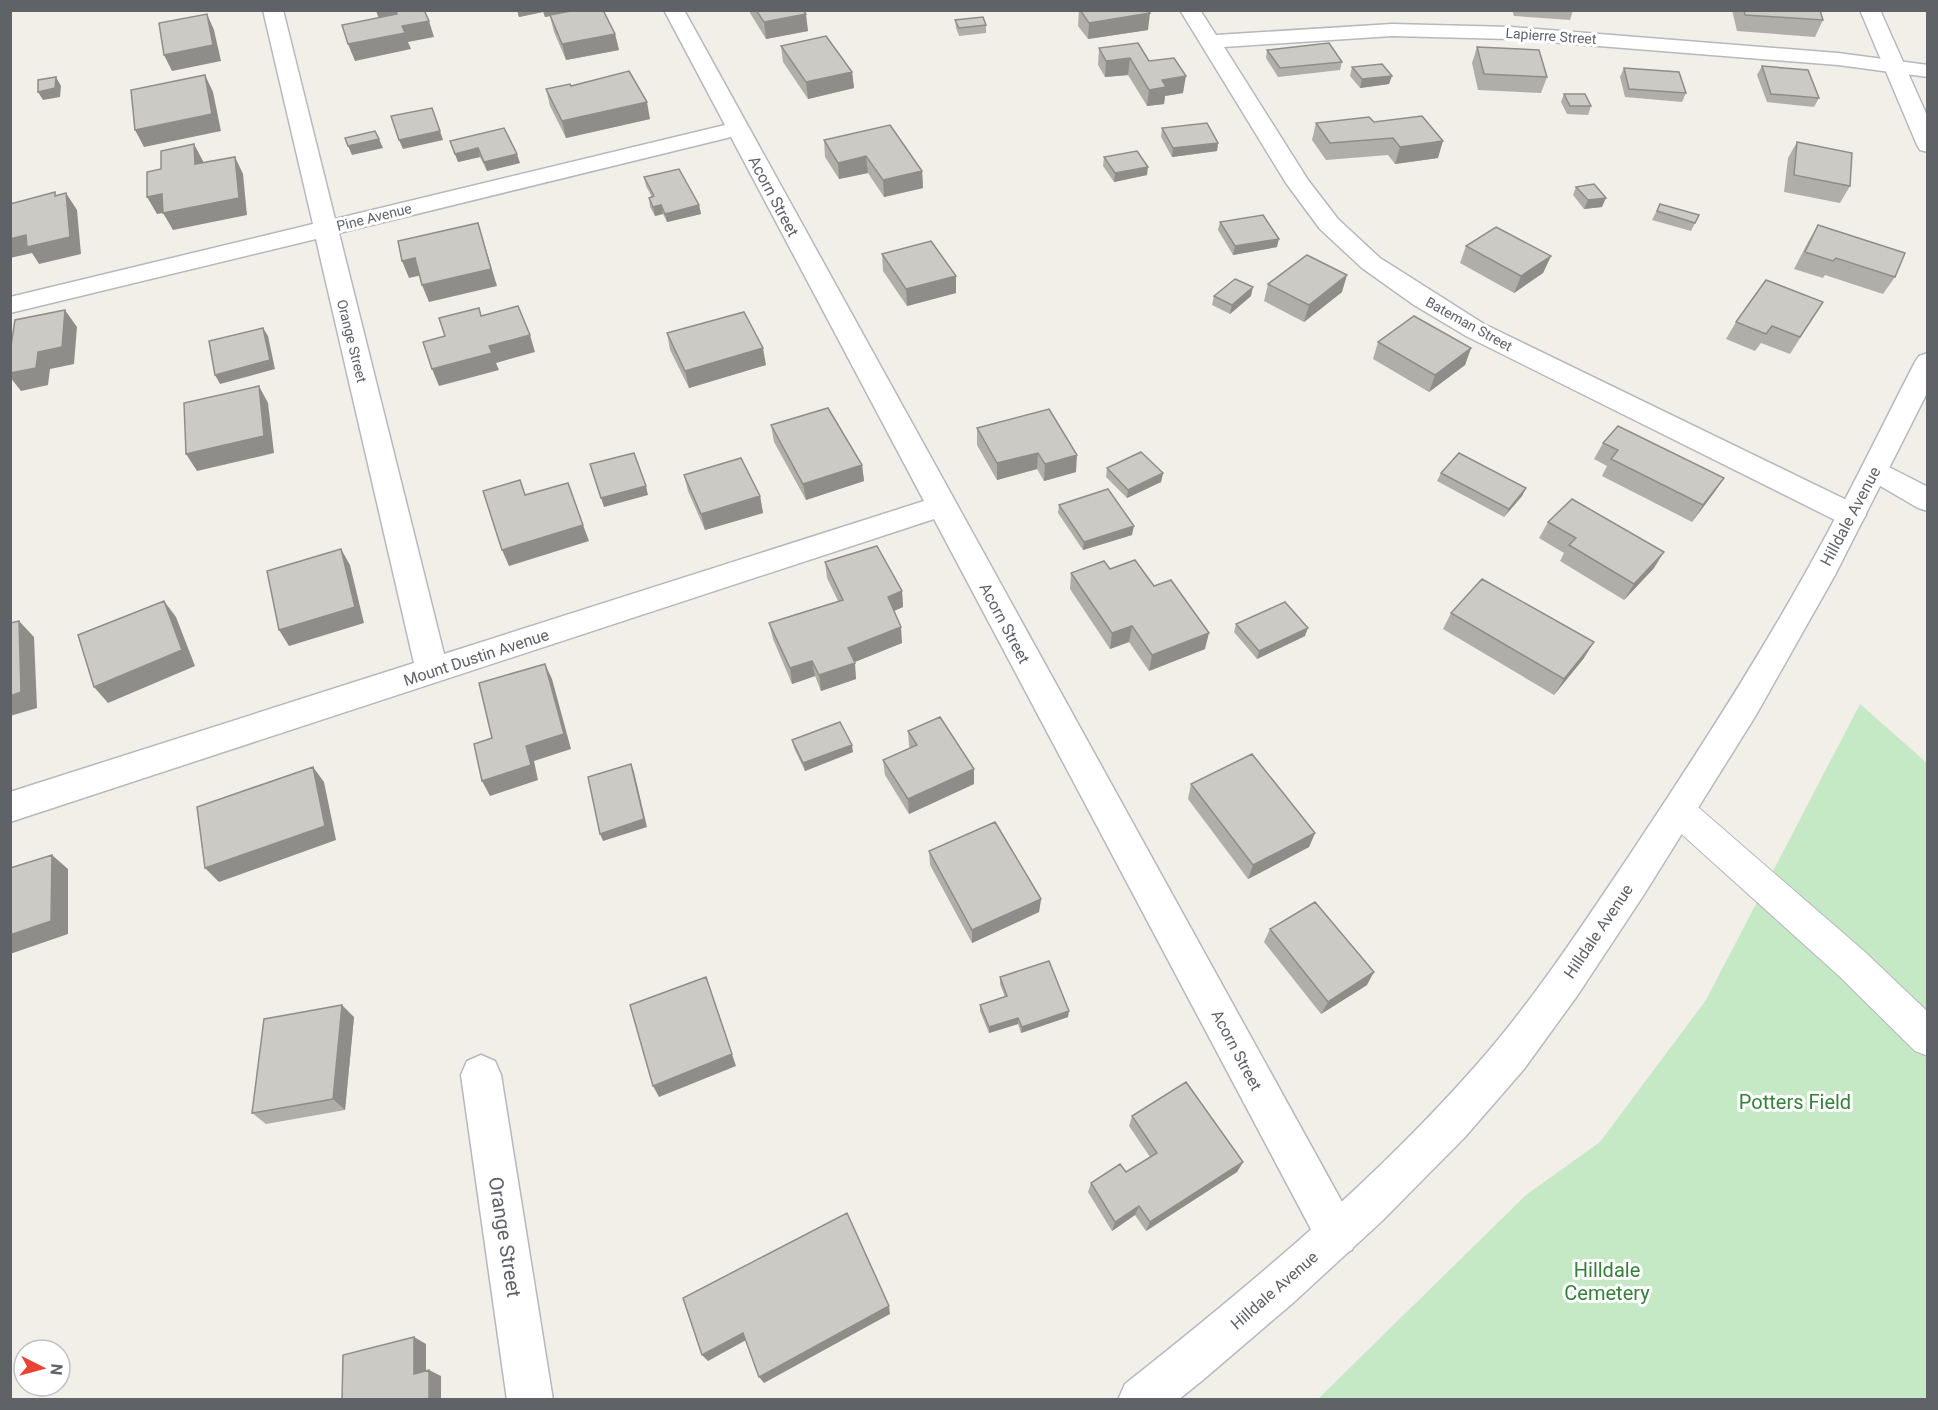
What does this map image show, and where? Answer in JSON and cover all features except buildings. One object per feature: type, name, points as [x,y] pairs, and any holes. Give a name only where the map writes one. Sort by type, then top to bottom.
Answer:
[{"type":"street","name":"Orange Street","points":[[273,10],[432,671]]},
{"type":"street","name":"Acorn Street","points":[[674,10],[1337,1235]]},
{"type":"street","name":"Bateman Street","points":[[1190,10],[1298,183],[1329,224],[1371,263],[1423,299],[1475,330],[1851,516]]},
{"type":"street","points":[[1870,10],[1892,66],[1928,145]]},
{"type":"street","name":"Lapierre Street","points":[[1210,42],[1392,30],[1499,33],[1698,47],[1928,71]]},
{"type":"street","name":"Pine Avenue","points":[[10,304],[738,129]]},
{"type":"street","name":"Hilldale Avenue","points":[[1141,1400],[1220,1337],[1337,1235],[1413,1162],[1493,1076],[1557,992],[1679,811],[1782,642],[1875,470],[1928,362]]},
{"type":"street","points":[[1875,470],[1928,501]]},
{"type":"street","name":"Mount Dustin Avenue","points":[[10,807],[942,506]]},
{"type":"street","name":"Orange Street","points":[[481,1075],[530,1400]]},
{"type":"lane","points":[[1679,811],[1852,964],[1928,1038]]},
{"type":"green space","name":"Potters Field","points":[[1860,704],[1927,763],[1927,1399],[1317,1400],[1526,1195],[1600,1142],[1706,1000]]},
{"type":"park label","name":"Hilldale Cemetery","points":[[1607,1282]]}]
